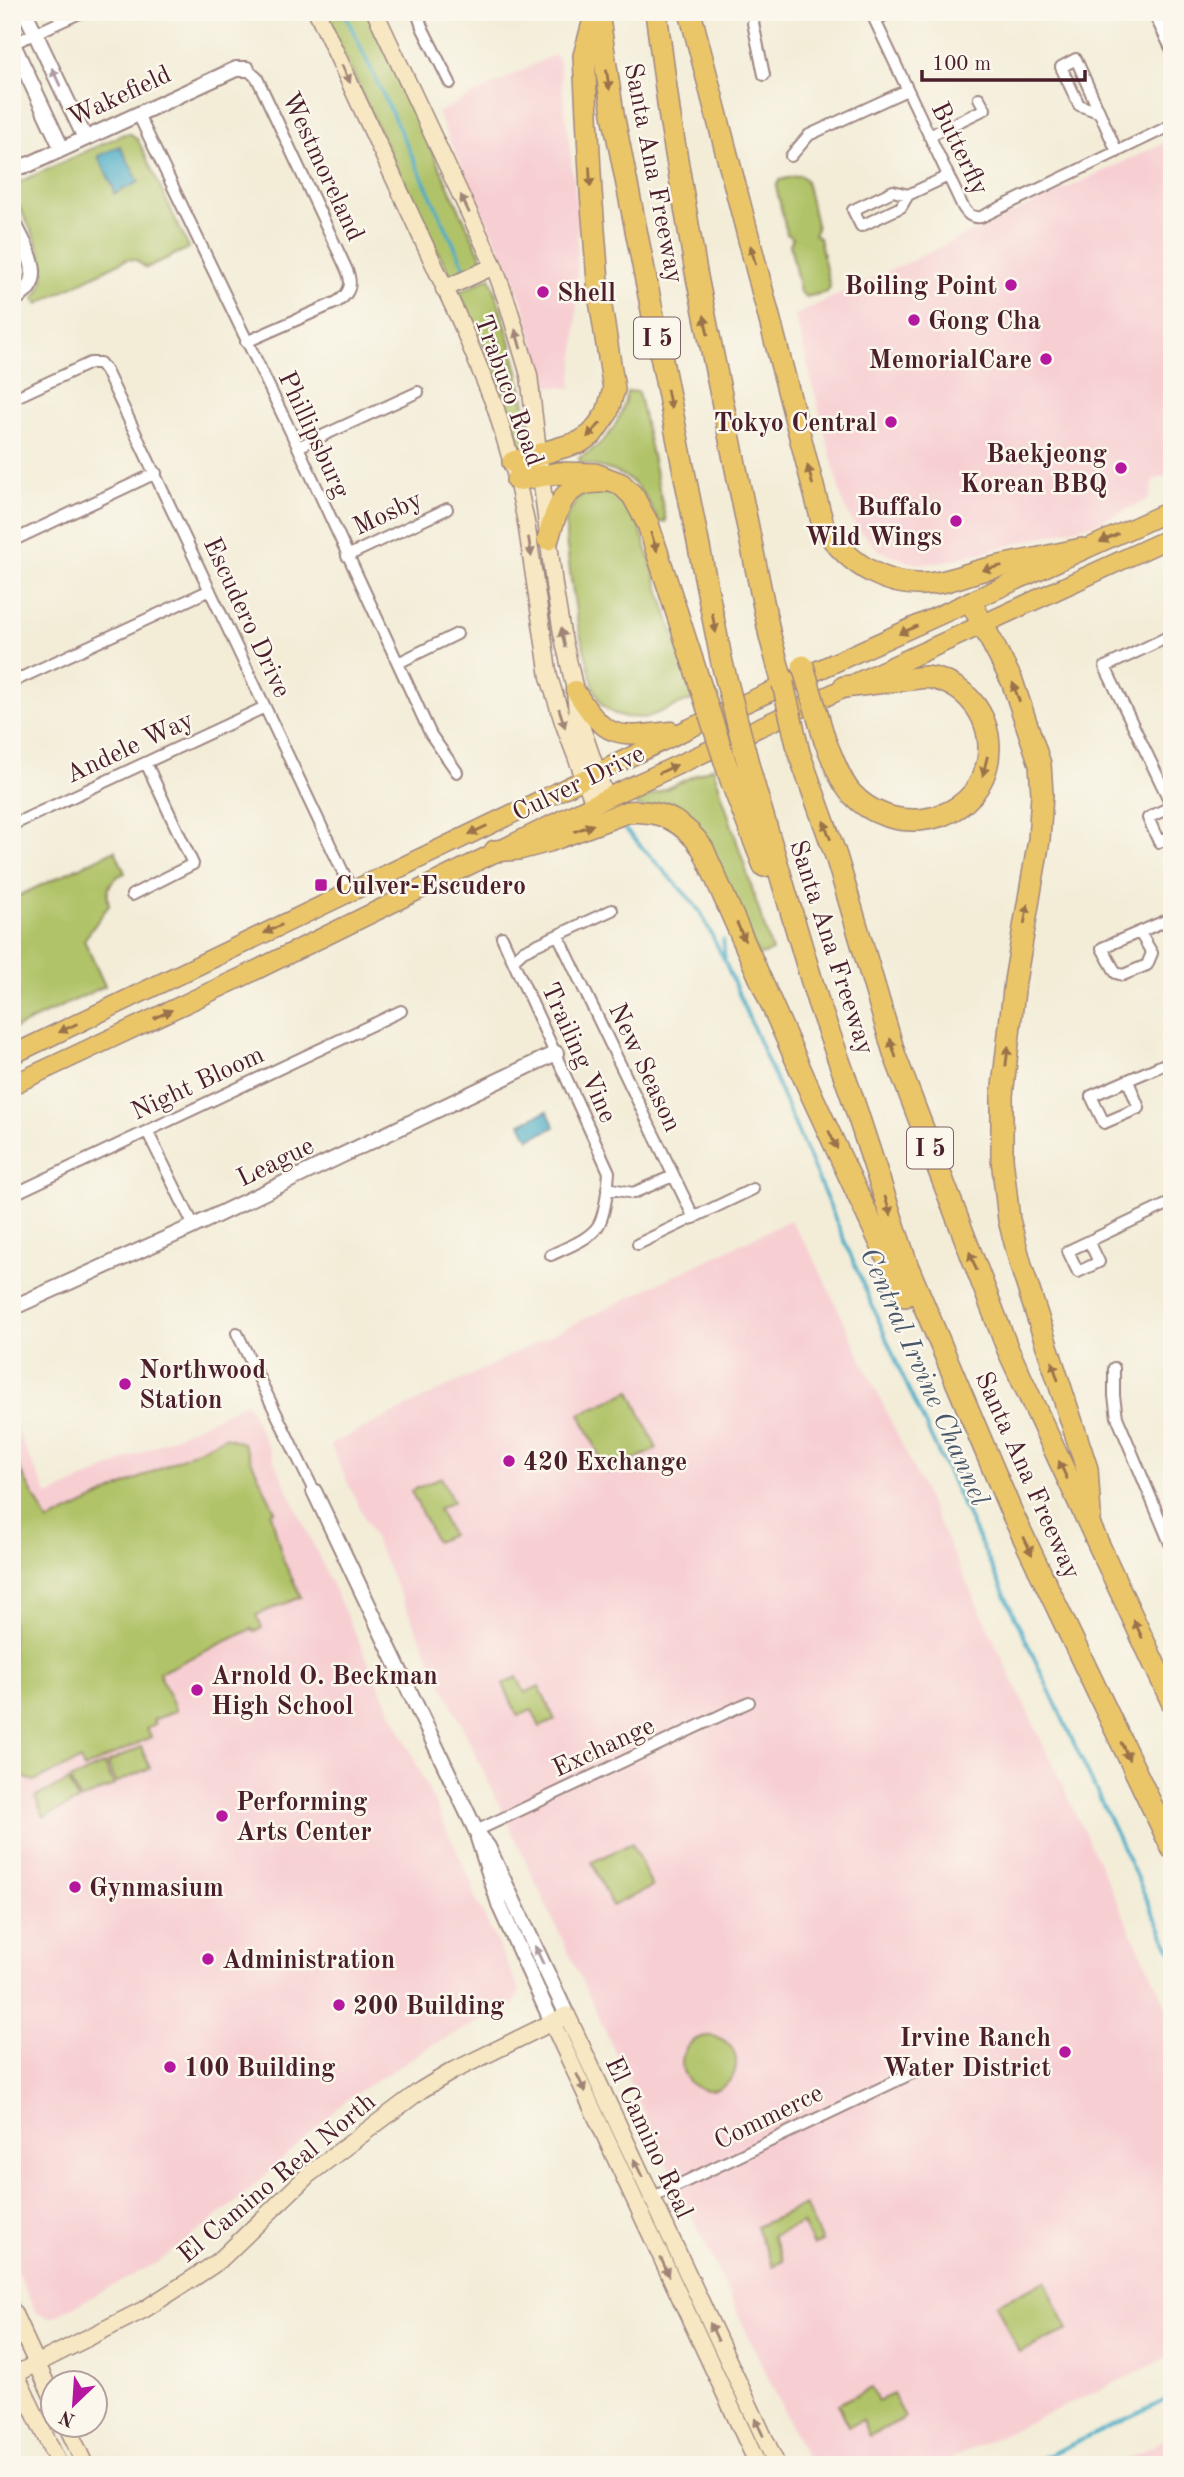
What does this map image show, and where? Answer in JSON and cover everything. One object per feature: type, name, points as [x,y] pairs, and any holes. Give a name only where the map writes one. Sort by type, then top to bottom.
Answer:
[{"type":"highway","points":[[515,471],[541,465],[592,434],[607,413],[614,388],[599,294],[584,56],[597,12]]},
{"type":"highway","name":"Santa Ana Freeway","points":[[597,12],[613,114],[722,663],[743,783],[907,1265],[1012,1511],[1172,1848]]},
{"type":"highway","name":"Santa Ana Freeway","points":[[656,12],[670,118],[696,272],[799,753],[836,856],[895,1056],[1008,1350],[1172,1702]]},
{"type":"highway","points":[[690,12],[823,525],[834,542],[846,556],[878,576],[915,585],[941,582],[985,569],[1082,549]]},
{"type":"highway","points":[[541,465],[595,474],[621,484],[633,496],[648,524],[697,675],[743,783]]},
{"type":"highway","points":[[548,539],[559,504],[576,486],[588,482],[621,484]]},
{"type":"highway","points":[[971,602],[1012,681],[1040,764],[1042,794],[1039,841],[1015,981],[1002,1096],[1005,1189],[1009,1220],[1022,1269],[1087,1469],[1092,1532]]},
{"type":"highway","points":[[773,641],[803,666],[825,741],[850,792],[863,805],[878,814],[898,820],[921,820],[939,816],[968,799],[983,777],[988,754],[983,717],[973,700],[955,685],[926,677],[844,687]]},
{"type":"highway","points":[[495,851],[519,849],[627,812],[643,811],[677,821],[695,837],[703,849],[813,1098],[920,1329],[971,1416]]},
{"type":"main road","name":"Trabuco Road","points":[[317,12],[480,365],[515,471],[533,570],[544,655],[564,725],[600,801]]},
{"type":"main road","name":"Trabuco Road","points":[[375,12],[494,266],[529,375],[562,633],[590,776]]},
{"type":"main road","points":[[444,289],[494,266]]},
{"type":"main road","name":"Culver Drive","points":[[12,1055],[688,729],[1172,510]]},
{"type":"main road","name":"Culver Drive","points":[[12,1085],[242,977],[600,801],[1172,537]]},
{"type":"main road","points":[[575,690],[592,717],[607,730],[617,734],[634,736],[688,729]]},
{"type":"main road","name":"El Camino Real","points":[[559,2018],[644,2201],[758,2465]]},
{"type":"main road","name":"El Camino Real North","points":[[14,2370],[37,2363],[145,2309],[195,2277],[219,2261],[309,2175],[421,2090],[559,2018]]},
{"type":"main road","name":"El Camino Real","points":[[644,2201],[777,2465]]},
{"type":"main road","points":[[12,2310],[39,2368]]},
{"type":"main road","points":[[14,2370],[59,2465]]},
{"type":"main road","points":[[72,2438],[85,2465]]},
{"type":"street","points":[[25,12],[85,138]]},
{"type":"street","points":[[62,149],[13,43],[82,12]]},
{"type":"street","points":[[418,12],[422,27],[450,83]]},
{"type":"street","points":[[757,12],[753,23],[764,75]]},
{"type":"street","points":[[873,16],[891,12]]},
{"type":"street","points":[[1153,12],[1172,50]]},
{"type":"street","name":"Butterfly","points":[[873,16],[948,176],[968,214],[974,218],[1172,125]]},
{"type":"street","points":[[1098,112],[1079,105],[1061,67],[1076,59],[1117,152]]},
{"type":"street","name":"Wakefield","points":[[12,169],[30,164],[236,69],[247,69]]},
{"type":"street","name":"Westmoreland","points":[[246,342],[337,302],[346,296],[351,288],[351,278],[257,78],[247,69]]},
{"type":"street","points":[[791,156],[809,135],[907,90]]},
{"type":"street","points":[[929,136],[985,109],[979,98]]},
{"type":"street","name":"Phillipsburg","points":[[138,114],[298,447],[431,735],[457,772]]},
{"type":"street","points":[[908,195],[892,191],[853,210],[861,226],[901,207],[908,195],[948,176]]},
{"type":"street","points":[[12,219],[34,270],[34,281],[27,292],[12,300]]},
{"type":"street","name":"Escudero Drive","points":[[12,399],[80,367],[100,363],[156,473],[352,891]]},
{"type":"street","points":[[298,447],[418,392]]},
{"type":"street","points":[[12,541],[156,473]]},
{"type":"street","name":"Mosby","points":[[347,556],[447,509]]},
{"type":"street","points":[[12,682],[210,590]]},
{"type":"street","points":[[398,663],[457,634]]},
{"type":"street","points":[[1172,635],[1105,667],[1172,806],[1148,818],[1159,842],[1172,836]]},
{"type":"street","name":"Andele Way","points":[[12,825],[265,707]]},
{"type":"street","points":[[132,895],[193,864],[146,763]]},
{"type":"street","points":[[513,960],[523,951],[612,910]]},
{"type":"street","points":[[1140,933],[1152,953],[1147,965],[1123,975],[1116,973],[1102,948],[1172,918]]},
{"type":"street","name":"New Season","points":[[558,935],[694,1218]]},
{"type":"street","name":"Trailing Vine","points":[[502,937],[608,1172],[598,1226],[586,1236],[551,1255]]},
{"type":"street","name":"Night Bloom","points":[[12,1195],[401,1011]]},
{"type":"street","name":"League","points":[[12,1308],[194,1226],[556,1053]]},
{"type":"street","points":[[1128,1082],[1139,1108],[1104,1124],[1091,1096],[1172,1061]]},
{"type":"street","points":[[147,1131],[194,1226]]},
{"type":"street","points":[[607,1188],[633,1193],[673,1176]]},
{"type":"street","points":[[638,1244],[753,1189]]},
{"type":"street","points":[[1089,1241],[1172,1202]]},
{"type":"street","points":[[237,1333],[314,1490]]},
{"type":"street","points":[[1114,1368],[1114,1396],[1118,1417],[1171,1545]]},
{"type":"street","name":"El Camino Real","points":[[314,1490],[476,1831],[480,1852],[500,1907],[559,2018]]},
{"type":"street","name":"Exchange","points":[[476,1831],[749,1702]]},
{"type":"street","name":"Commerce","points":[[644,2201],[919,2070]]},
{"type":"shaded area","points":[[555,54],[559,61],[578,216],[576,341],[571,388],[545,386],[523,304],[512,275],[437,113]]},
{"type":"shaded area","points":[[1172,139],[1172,473],[1154,480],[1149,499],[1097,523],[943,562],[908,562],[879,550],[855,526],[843,504],[795,315]]},
{"type":"shaded area","points":[[790,1220],[814,1258],[1172,2018],[1172,2356],[937,2465],[809,2465],[330,1445]]},
{"type":"shaded area","name":"Arnold O. Beckman High School","points":[[247,1403],[520,1990],[514,2004],[431,2046],[349,2098],[236,2202],[160,2261],[52,2318],[36,2313],[12,2261],[12,1433],[17,1431],[48,1496]]},
{"type":"shaded area","points":[[1172,2436],[1172,2465],[1114,2465]]},
{"type":"green space","points":[[324,12],[367,12],[483,260],[481,263],[451,275],[425,229]]},
{"type":"green space","points":[[124,134],[131,134],[138,140],[189,248],[146,268],[136,260],[127,259],[38,304],[34,299],[44,274],[42,261],[32,232],[12,194],[13,185]]},
{"type":"green space","points":[[800,175],[806,180],[817,229],[814,234],[819,238],[830,287],[827,292],[806,297],[800,292],[790,244],[793,238],[787,234],[776,186],[780,180]]},
{"type":"green space","points":[[490,277],[520,379],[532,442],[522,446],[490,358],[459,292]]},
{"type":"green space","points":[[638,391],[666,521],[659,523],[645,497],[630,480],[609,470],[580,463],[579,458],[605,439],[617,423],[627,392]]},
{"type":"green space","points":[[597,489],[610,491],[620,498],[639,525],[694,699],[645,718],[625,717],[602,705],[594,688],[578,625],[566,539],[566,518],[576,502],[574,499]]},
{"type":"green space","points":[[713,767],[772,951],[758,956],[713,854],[635,803]]},
{"type":"green space","points":[[115,850],[125,873],[110,885],[109,905],[84,940],[105,986],[12,1030],[12,899]]},
{"type":"green space","points":[[630,1391],[657,1449],[607,1472],[580,1414]]},
{"type":"green space","points":[[225,1437],[243,1443],[275,1511],[271,1513],[283,1560],[301,1597],[256,1615],[262,1628],[254,1632],[252,1629],[159,1673],[176,1711],[153,1720],[155,1724],[147,1729],[151,1737],[84,1769],[80,1760],[34,1781],[16,1775],[12,1766],[12,1455],[48,1522]]},
{"type":"green space","points":[[441,1477],[453,1502],[438,1509],[451,1535],[436,1542],[411,1491]]},
{"type":"green space","points":[[517,1677],[525,1693],[539,1686],[555,1720],[540,1727],[532,1710],[518,1716],[503,1684]]},
{"type":"green space","points":[[141,1747],[150,1768],[116,1783],[107,1763]]},
{"type":"green space","points":[[104,1764],[114,1785],[80,1800],[70,1780]]},
{"type":"green space","points":[[69,1781],[78,1801],[44,1817],[35,1797]]},
{"type":"green space","points":[[632,1843],[652,1887],[612,1906],[592,1862]]},
{"type":"green space","points":[[709,2036],[728,2044],[736,2063],[728,2082],[709,2090],[690,2082],[682,2063],[690,2044]]},
{"type":"green space","points":[[805,2205],[822,2242],[813,2246],[802,2223],[772,2236],[783,2261],[773,2266],[756,2227]]},
{"type":"green space","points":[[1045,2281],[1068,2330],[1019,2353],[996,2304]]},
{"type":"green space","points":[[871,2388],[878,2401],[893,2394],[905,2418],[869,2436],[862,2420],[849,2426],[838,2404]]},
{"type":"water","points":[[120,146],[139,182],[114,194],[98,156]]},
{"type":"water","points":[[547,1111],[555,1127],[529,1139],[521,1123]]},
{"type":"waterway","name":"Central Irvine Channel","points":[[344,12],[465,268]]},
{"type":"waterway","name":"Central Irvine Channel","points":[[625,829],[701,913],[726,964],[902,1375],[1172,1953]]},
{"type":"waterway","points":[[723,940],[725,959]]},
{"type":"waterway","points":[[1027,2465],[1172,2397]]},
{"type":"place","name":"Boiling Point","points":[[1011,285]]},
{"type":"place","name":"Shell","points":[[543,292]]},
{"type":"place","name":"Gong Cha","points":[[914,320]]},
{"type":"place","name":"MemorialCare","points":[[1046,359]]},
{"type":"place","name":"Tokyo Central","points":[[891,422]]},
{"type":"place","name":"Baekjeong Korean BBQ","points":[[1121,468]]},
{"type":"place","name":"Buffalo Wild Wings","points":[[956,521]]},
{"type":"place","name":"Culver-Escudero","points":[[321,885]]},
{"type":"place","name":"Northwood Station","points":[[125,1384]]},
{"type":"place","name":"420 Exchange","points":[[509,1461]]},
{"type":"place","name":"Arnold O. Beckman High School","points":[[197,1690]]},
{"type":"place","name":"Performing Arts Center","points":[[222,1816]]},
{"type":"place","name":"Gynmasium","points":[[75,1887]]},
{"type":"place","name":"Administration","points":[[208,1959]]},
{"type":"place","name":"200 Building","points":[[339,2005]]},
{"type":"place","name":"Irvine Ranch Water District","points":[[1065,2052]]},
{"type":"place","name":"100 Building","points":[[170,2067]]}]
